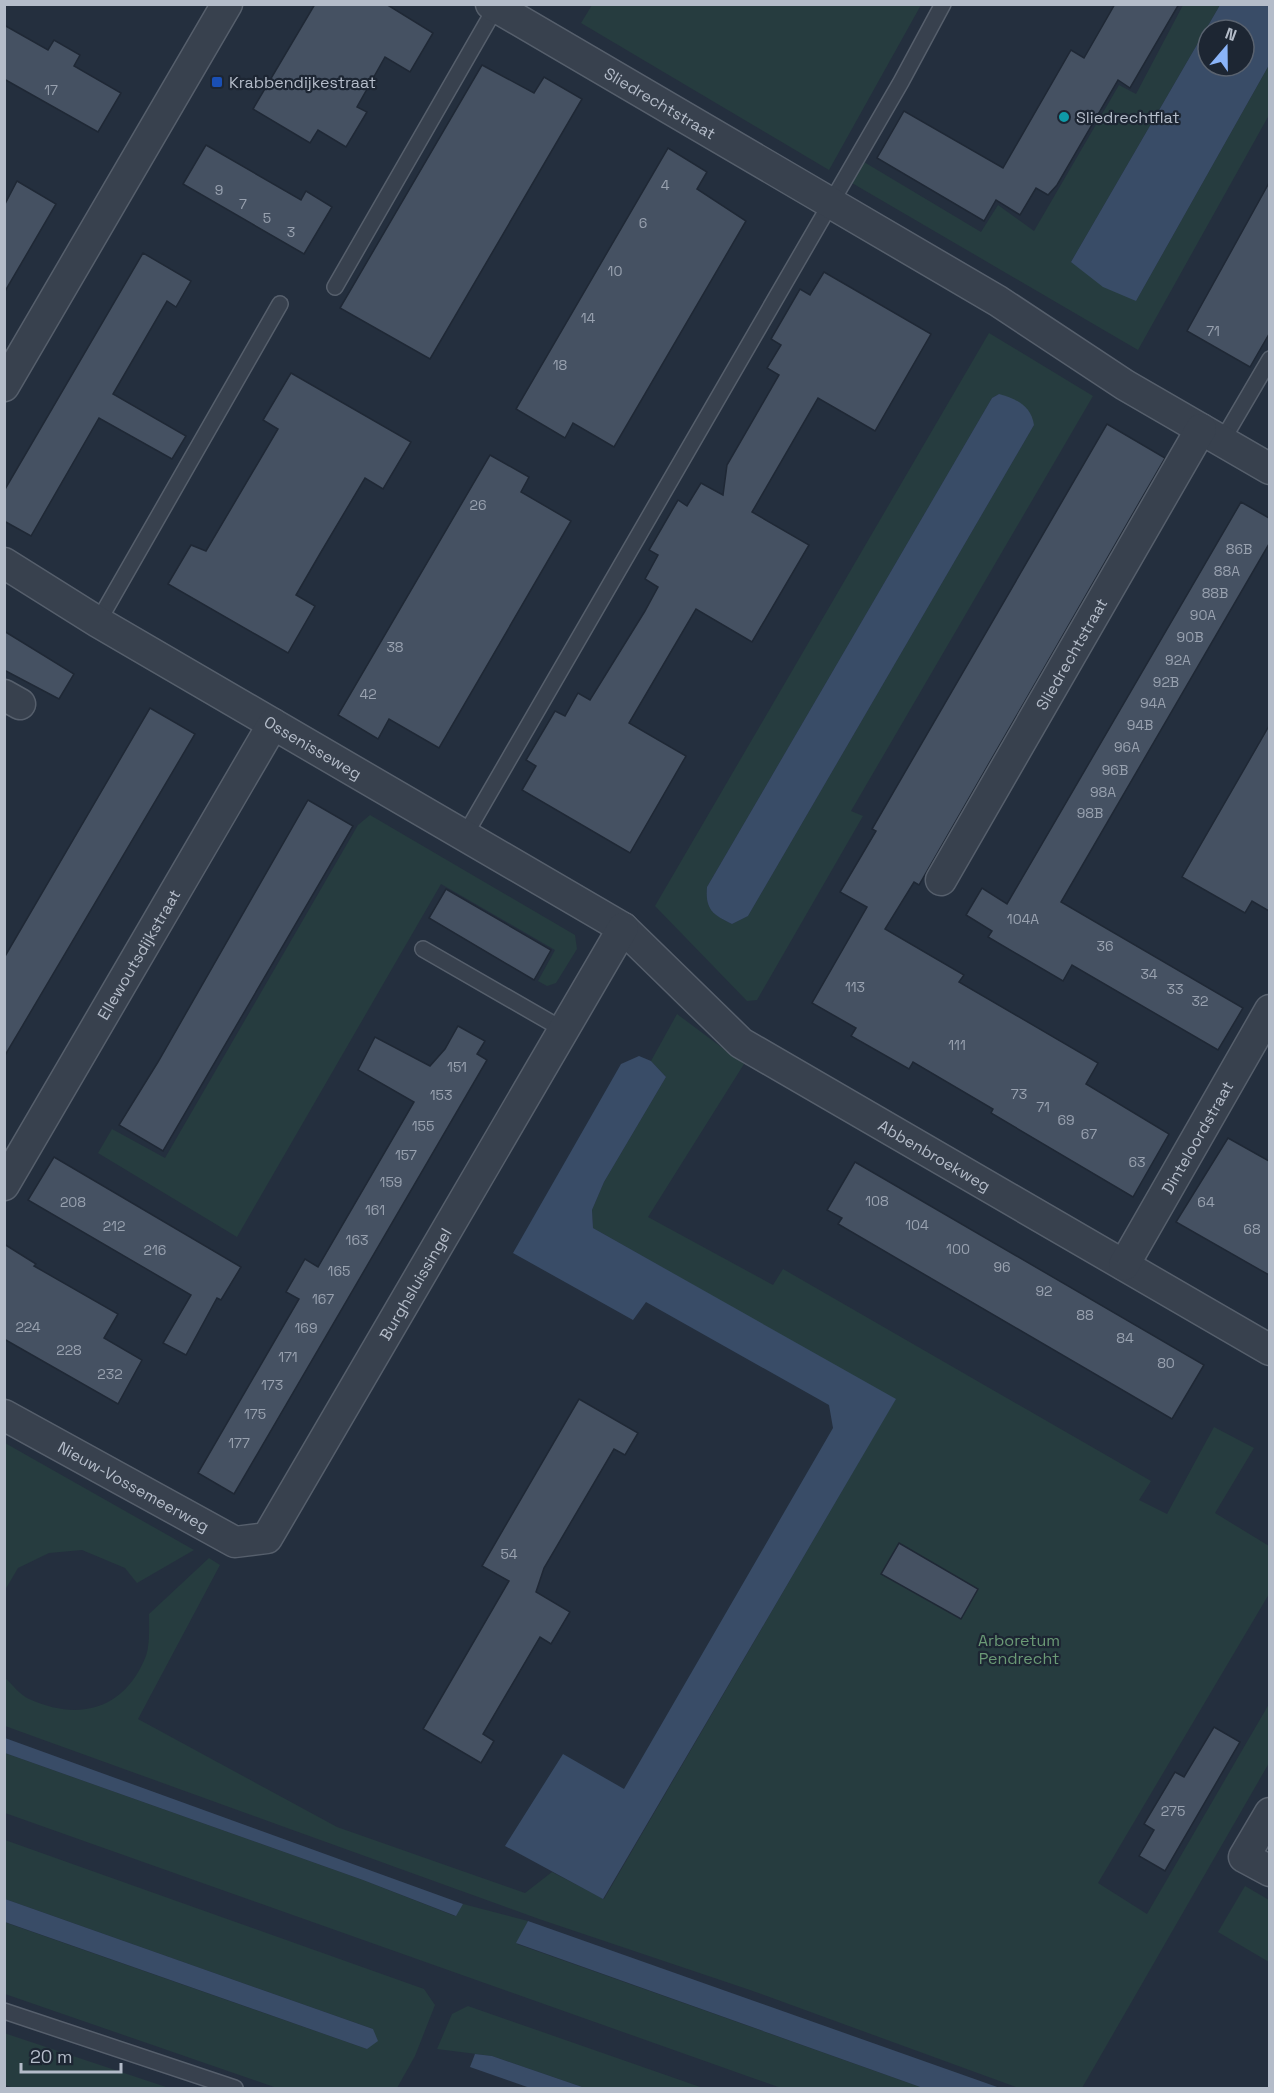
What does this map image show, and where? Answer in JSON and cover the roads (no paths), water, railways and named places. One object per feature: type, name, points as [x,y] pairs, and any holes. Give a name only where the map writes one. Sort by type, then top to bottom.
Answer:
[{"type":"street","points":[[4,386],[227,4]]},
{"type":"street","name":"Sliedrechtstraat","points":[[494,6],[998,301],[1125,385],[1269,469]]},
{"type":"street","name":"Sliedrechtstraat","points":[[941,880],[1212,435]]},
{"type":"street","name":"Ossenisseweg","points":[[4,563],[98,622],[622,928]]},
{"type":"street","name":"Ellewoutsdijkstraat","points":[[4,1185],[273,723]]},
{"type":"street","name":"Burghsluissingel","points":[[267,1539],[622,928]]},
{"type":"street","name":"Abbenbroekweg","points":[[622,928],[741,1043],[1269,1350]]},
{"type":"street","name":"Dinteloordstraat","points":[[1124,1266],[1269,1010]]},
{"type":"street","name":"Nieuw-Vossemeerweg","points":[[4,1415],[235,1542],[267,1539]]},
{"type":"street","points":[[1257,1864],[1269,1813]]},
{"type":"lane","points":[[465,835],[831,203],[943,4]]},
{"type":"lane","points":[[334,287],[494,6]]},
{"type":"lane","points":[[98,622],[280,304]]},
{"type":"lane","points":[[1212,435],[1269,359]]},
{"type":"lane","points":[[423,949],[562,1029]]},
{"type":"lane","points":[[4,2011],[235,2088]]},
{"type":"water","points":[[1220,5],[1269,5],[1269,65],[1136,301],[1103,287],[1071,262],[1196,46],[1196,78],[1256,78],[1256,18],[1212,18]]},
{"type":"water","points":[[999,394],[1022,404],[1030,413],[1034,425],[748,916],[732,924],[725,921],[709,906],[707,887],[992,398]]},
{"type":"water","points":[[639,1056],[651,1061],[666,1077],[604,1182],[592,1210],[593,1228],[896,1399],[603,1899],[505,1846],[563,1754],[624,1789],[833,1428],[829,1405],[646,1302],[633,1320],[513,1253],[621,1064]]},
{"type":"water","points":[[5,1738],[463,1904],[456,1916],[363,1880],[5,1753]]},
{"type":"water","points":[[5,1899],[373,2029],[378,2041],[367,2049],[5,1922]]},
{"type":"water","points":[[528,1921],[1000,2088],[923,2088],[516,1943]]},
{"type":"water","points":[[475,2054],[492,2056],[585,2088],[530,2088],[470,2067]]},
{"type":"place","name":"Krabbendijkestraat","points":[[217,82]]},
{"type":"place","name":"Sliedrechtflat","points":[[1064,117]]},
{"type":"park label","name":"Arboretum Pendrecht","points":[[1019,1649]]}]
